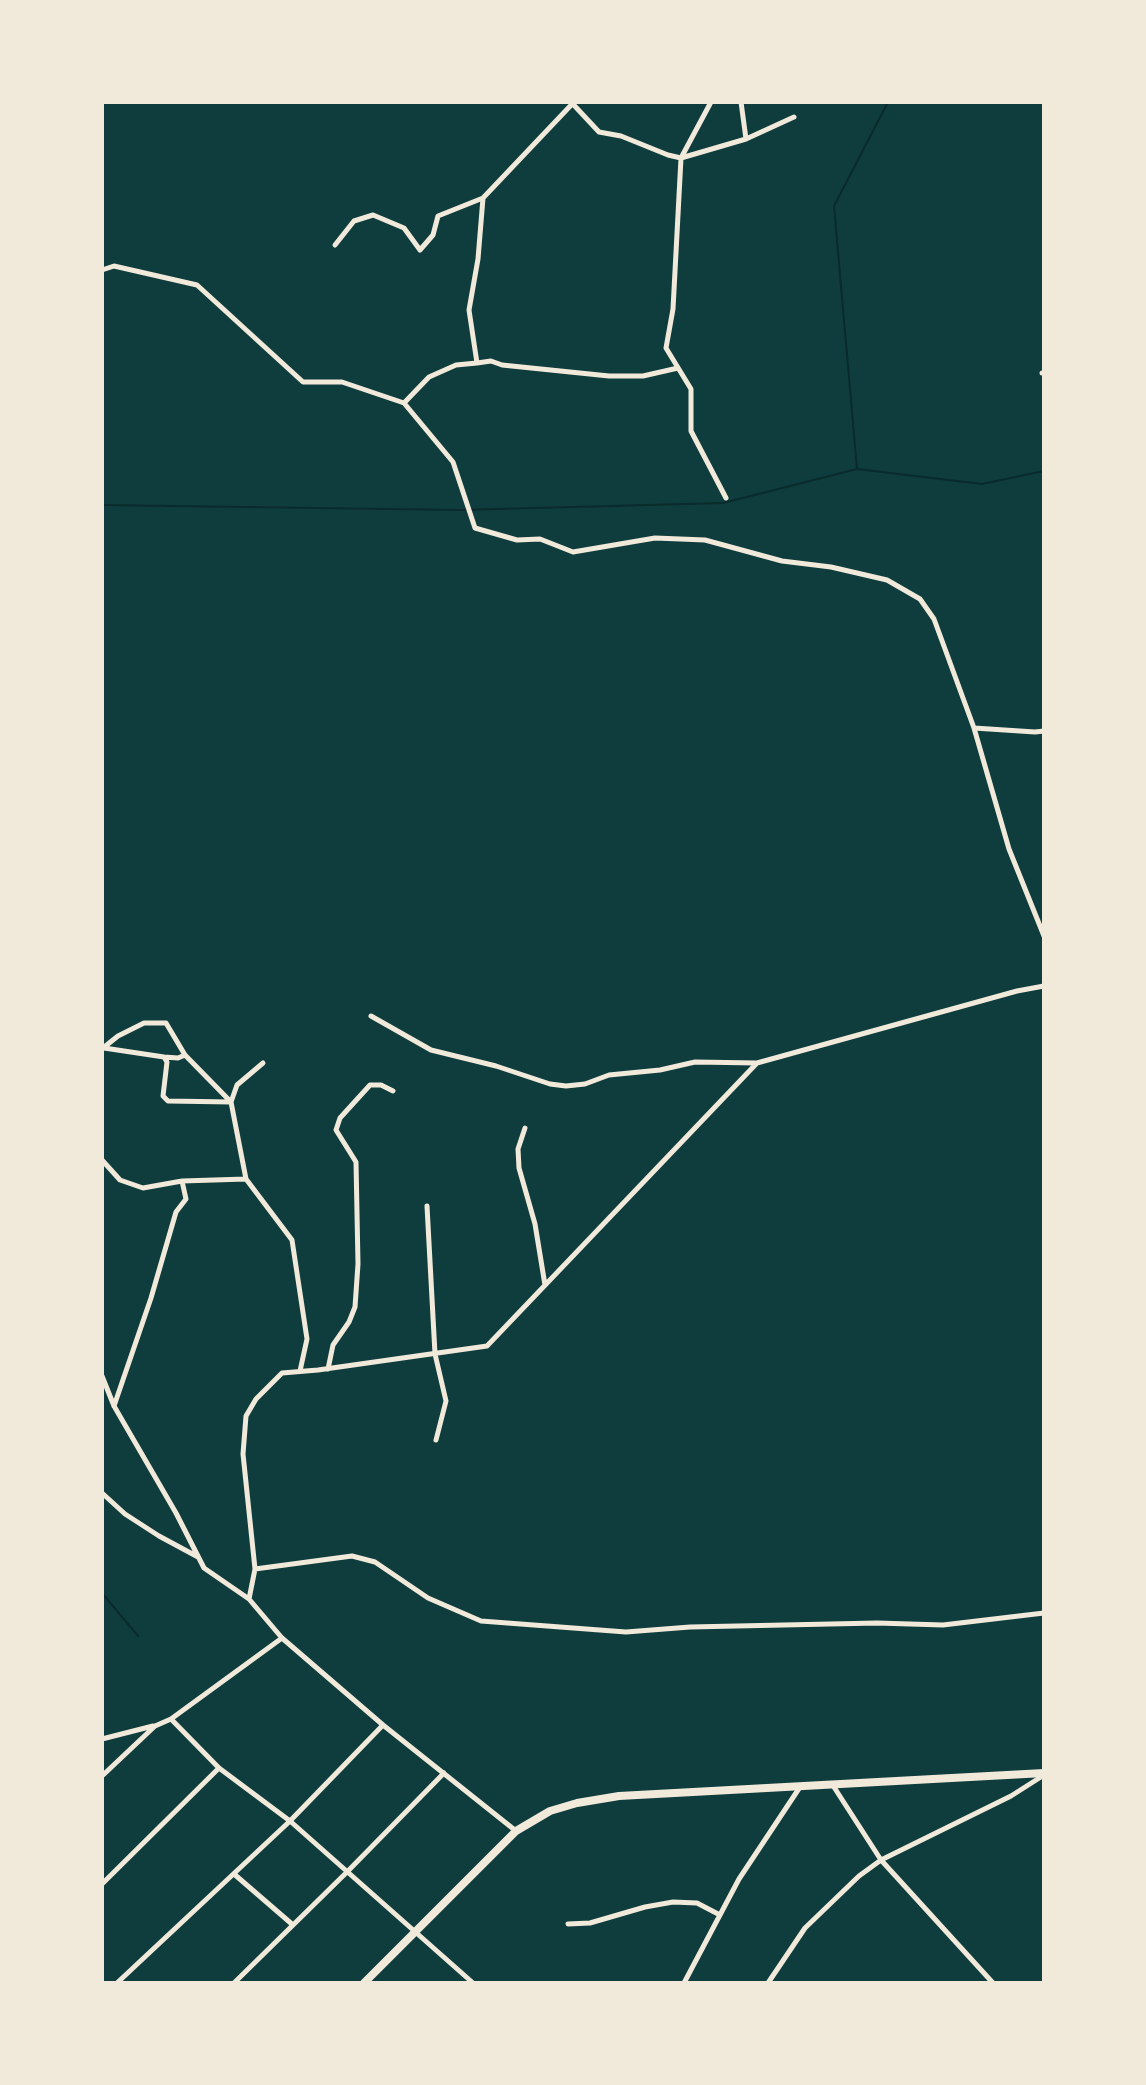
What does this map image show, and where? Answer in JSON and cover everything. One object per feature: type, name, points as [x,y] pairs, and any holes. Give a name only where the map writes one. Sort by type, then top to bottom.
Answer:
[{"type":"main road","points":[[364,1983],[516,1831],[550,1811],[577,1803],[619,1796],[1044,1774]]},
{"type":"street","points":[[711,102],[681,158],[673,309],[666,348],[691,389],[691,431],[726,498]]},
{"type":"street","points":[[741,102],[746,139]]},
{"type":"street","points":[[335,244],[354,221],[373,215],[404,228],[420,250],[433,235],[438,216],[483,198],[573,103],[599,132],[621,136],[681,158],[746,139],[794,117]]},
{"type":"street","points":[[477,363],[469,310],[478,259],[483,198]]},
{"type":"street","points":[[102,270],[114,266],[197,285],[303,382],[342,382],[404,403],[453,462],[475,528],[517,540],[540,539],[573,552],[656,538],[705,540],[782,561],[831,567],[887,580],[920,600],[934,619],[974,728],[1009,849],[1044,936]]},
{"type":"street","points":[[404,403],[429,377],[456,365],[491,361],[502,365],[609,376],[642,376],[678,368]]},
{"type":"street","points":[[974,728],[1044,731]]},
{"type":"street","points":[[371,1016],[431,1050],[496,1066],[550,1084],[566,1086],[585,1084],[609,1075],[660,1070],[694,1062],[716,1060],[757,1063],[1017,991],[1044,986]]},
{"type":"street","points":[[103,1047],[118,1036],[144,1023],[166,1023],[184,1055],[231,1102]]},
{"type":"street","points":[[103,1047],[164,1058],[178,1058],[184,1055]]},
{"type":"street","points":[[164,1058],[167,1062],[163,1096],[168,1101],[231,1102]]},
{"type":"street","points":[[263,1063],[237,1085],[231,1102],[246,1179],[292,1240],[307,1340],[300,1371]]},
{"type":"street","points":[[249,1599],[255,1569],[243,1454],[246,1416],[256,1399],[282,1372],[328,1369],[487,1346],[757,1063]]},
{"type":"street","points":[[328,1369],[333,1345],[349,1322],[355,1307],[358,1264],[356,1162],[336,1130],[340,1118],[370,1085],[381,1085],[393,1091]]},
{"type":"street","points":[[525,1128],[518,1149],[519,1168],[536,1224],[545,1285]]},
{"type":"street","points":[[102,1160],[120,1180],[143,1188],[182,1181],[246,1179]]},
{"type":"street","points":[[114,1406],[151,1298],[176,1212],[186,1199],[182,1181]]},
{"type":"street","points":[[427,1206],[435,1354],[446,1401],[436,1440]]},
{"type":"street","points":[[102,1376],[114,1406],[176,1513],[204,1568],[249,1599],[282,1638],[383,1725],[516,1831]]},
{"type":"street","points":[[102,1493],[125,1514],[199,1558]]},
{"type":"street","points":[[255,1569],[352,1556],[375,1562],[428,1598],[481,1621],[626,1632],[690,1627],[865,1623],[943,1625],[1044,1613]]},
{"type":"street","points":[[102,1739],[155,1726],[171,1719],[282,1638]]},
{"type":"street","points":[[171,1719],[219,1768],[290,1821],[474,1983]]},
{"type":"street","points":[[117,1983],[290,1821],[383,1725]]},
{"type":"street","points":[[102,1776],[155,1726]]},
{"type":"street","points":[[102,1884],[219,1768]]},
{"type":"street","points":[[234,1983],[444,1773]]},
{"type":"street","points":[[768,1983],[805,1928],[860,1876],[881,1860],[1011,1796],[1044,1774]]},
{"type":"street","points":[[832,1784],[881,1860],[993,1983]]},
{"type":"street","points":[[684,1983],[740,1879],[800,1787]]},
{"type":"street","points":[[234,1874],[293,1925]]},
{"type":"street","points":[[568,1924],[591,1923],[645,1907],[673,1902],[697,1903],[720,1915]]},
{"type":"waterway","points":[[857,469],[834,206],[888,102]]},
{"type":"waterway","points":[[102,505],[459,510],[723,503],[857,469],[982,484],[1044,471]]},
{"type":"waterway","points":[[102,1593],[138,1636]]}]
